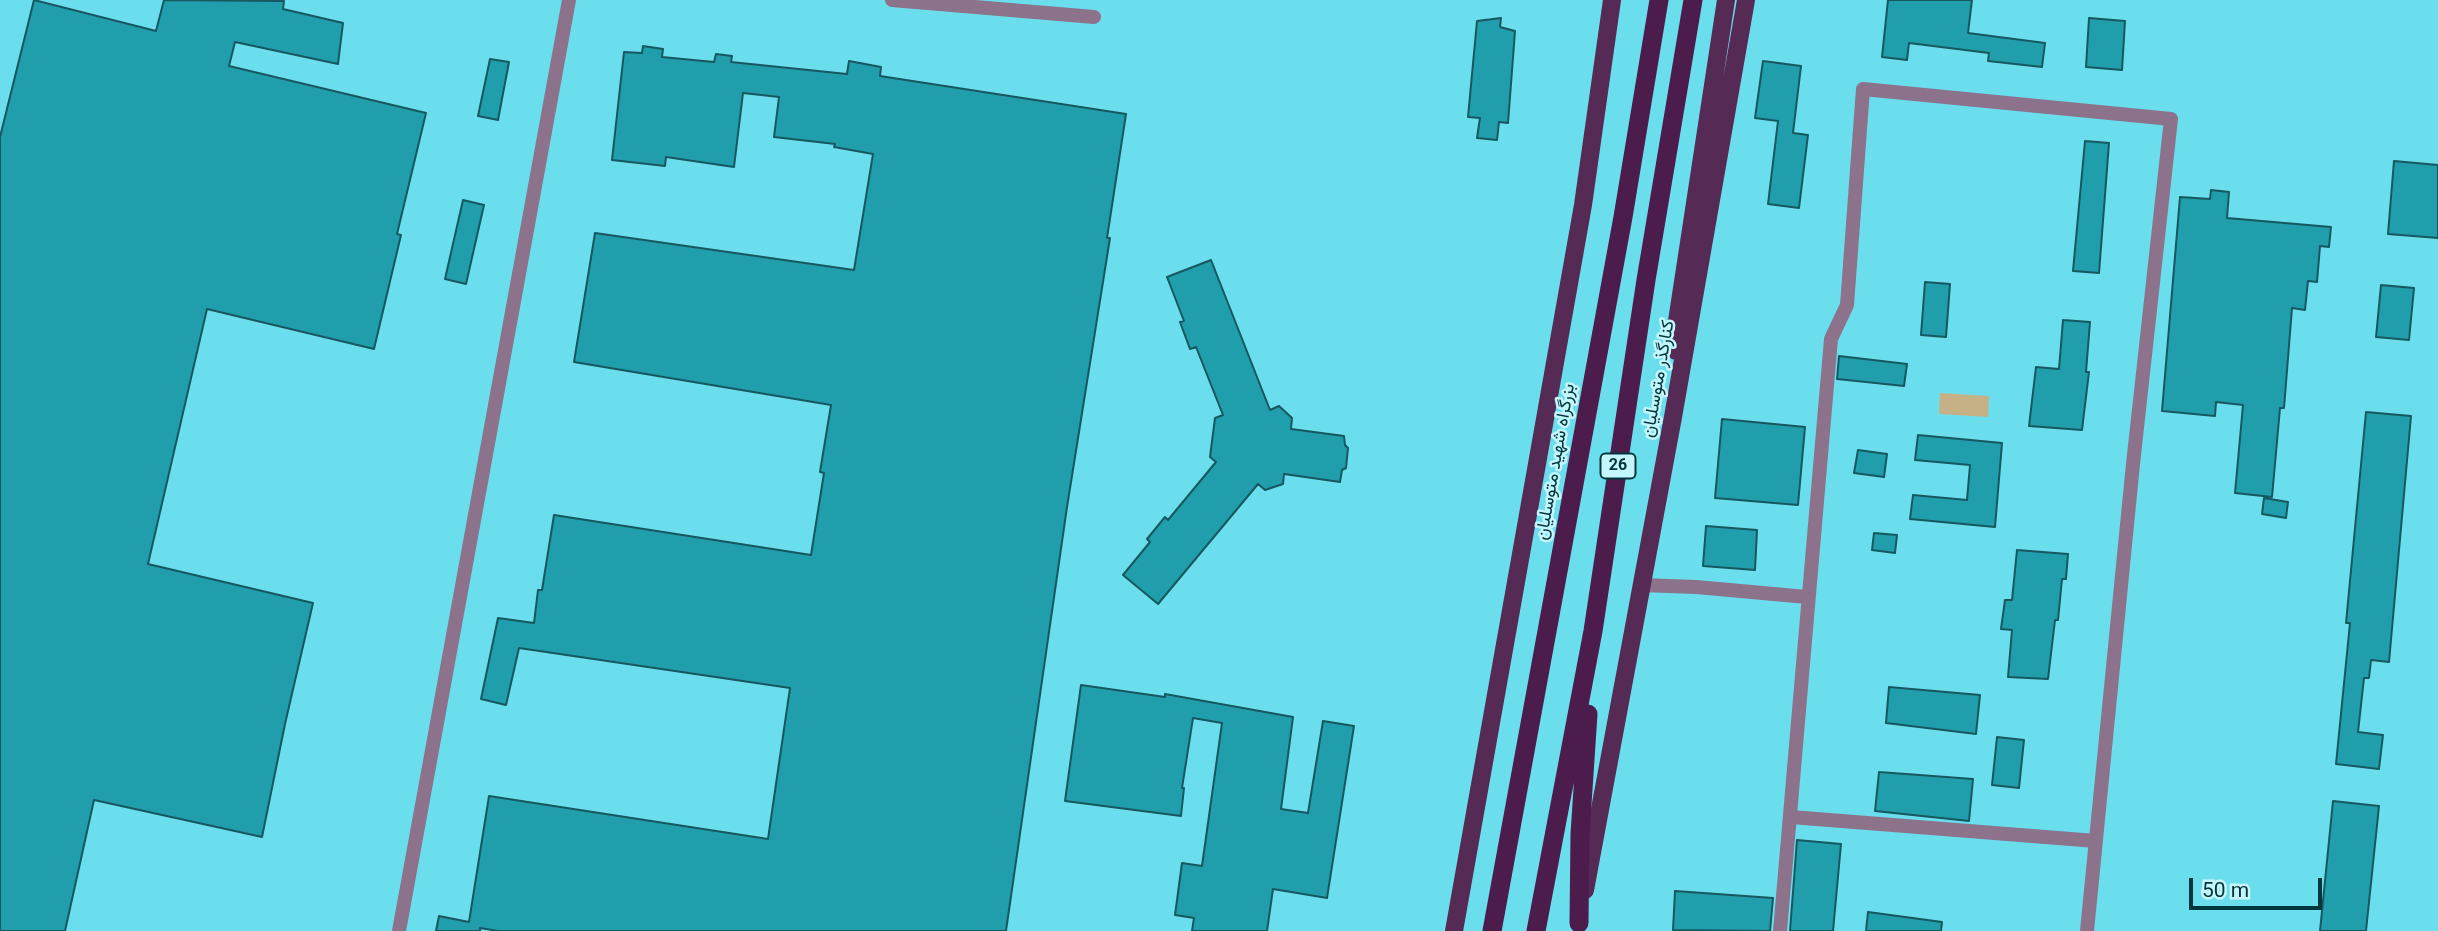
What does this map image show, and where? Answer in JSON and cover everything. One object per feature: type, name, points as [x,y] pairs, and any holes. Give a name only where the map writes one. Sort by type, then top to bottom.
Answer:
[{"type":"highway","name":"بزرگراه شهید متوسلیان","points":[[1492,931],[1623,217],[1659,0]]},
{"type":"highway","name":"26","points":[[1536,931],[1593,631],[1646,280],[1693,0]]},
{"type":"highway","points":[[1579,927],[1580,834],[1593,631]]},
{"type":"main road","points":[[1587,183],[1612,0]]},
{"type":"main road","points":[[1454,931],[1587,183],[1623,0]]},
{"type":"main road","points":[[1673,417],[1677,321],[1726,0]]},
{"type":"main road","name":"کنارگذر متوسلیان","points":[[1579,927],[1746,0]]},
{"type":"street","points":[[399,931],[569,0]]},
{"type":"street","points":[[892,0],[1094,17]]},
{"type":"street","points":[[1780,931],[1831,339],[1847,305],[1864,89],[2171,119],[2134,450],[2087,931]]},
{"type":"street","points":[[1641,585],[1807,597]]},
{"type":"street","points":[[1791,817],[2096,841]]},
{"type":"shaded area","points":[[1940,393],[1989,396],[1988,417],[1939,414]]},
{"type":"building","points":[[34,0],[156,31],[164,0],[284,1],[283,9],[343,23],[338,64],[235,42],[229,66],[426,113],[397,234],[401,235],[374,349],[207,309],[148,564],[313,603],[262,837],[94,800],[65,931],[0,931],[0,137]]},
{"type":"building","points":[[1888,0],[1972,0],[1968,33],[2045,43],[2042,67],[1988,61],[1989,53],[1909,43],[1907,60],[1882,57]]},
{"type":"building","points":[[1501,18],[1500,27],[1515,31],[1508,123],[1499,122],[1497,140],[1477,138],[1480,118],[1468,117],[1477,21]]},
{"type":"building","points":[[2089,18],[2125,21],[2122,70],[2086,67]]},
{"type":"building","points":[[643,46],[663,49],[662,57],[714,62],[716,54],[732,56],[731,62],[847,74],[849,61],[881,67],[880,76],[1126,114],[1107,238],[1110,238],[1067,507],[1006,931],[498,931],[480,928],[480,931],[436,931],[439,916],[469,922],[489,796],[768,839],[790,688],[519,648],[506,705],[481,699],[498,618],[534,623],[554,515],[811,555],[831,405],[574,362],[595,233],[854,270],[873,154],[834,147],[835,144],[774,137],[779,97],[743,93],[734,167],[666,157],[665,166],[612,160],[624,52],[642,53]]},
{"type":"building","points":[[490,59],[509,62],[498,120],[478,116]]},
{"type":"building","points":[[1763,61],[1801,66],[1793,133],[1808,135],[1799,208],[1768,204],[1778,121],[1755,118]]},
{"type":"building","points":[[2085,141],[2109,143],[2099,273],[2073,271]]},
{"type":"building","points":[[2394,161],[2438,165],[2438,238],[2388,234]]},
{"type":"building","points":[[2211,190],[2229,192],[2227,218],[2331,227],[2329,247],[2320,246],[2317,282],[2308,281],[2305,310],[2292,308],[2284,408],[2280,408],[2272,497],[2235,493],[2243,405],[2216,402],[2215,416],[2162,411],[2180,197],[2210,199]]},
{"type":"building","points":[[463,200],[484,205],[466,284],[445,279]]},
{"type":"building","points":[[1211,260],[1270,410],[1279,406],[1292,418],[1291,429],[1344,436],[1348,448],[1346,468],[1342,470],[1340,482],[1284,474],[1283,484],[1265,490],[1258,484],[1158,604],[1123,575],[1150,542],[1147,539],[1165,517],[1168,520],[1216,462],[1210,457],[1215,418],[1223,415],[1196,347],[1190,349],[1180,322],[1184,321],[1167,277]]},
{"type":"building","points":[[1925,282],[1950,284],[1946,337],[1921,335]]},
{"type":"building","points":[[2381,285],[2414,288],[2409,340],[2376,337]]},
{"type":"building","points":[[2063,320],[2090,322],[2086,372],[2089,372],[2082,430],[2029,426],[2036,367],[2059,369]]},
{"type":"building","points":[[1839,356],[1907,364],[1904,386],[1837,379]]},
{"type":"building","points":[[2366,412],[2411,416],[2389,662],[2371,660],[2369,678],[2364,678],[2358,732],[2383,735],[2379,769],[2336,764]]},
{"type":"building","points":[[1722,419],[1805,427],[1798,505],[1715,498]]},
{"type":"building","points":[[1918,435],[2002,443],[1995,527],[1910,519],[1913,495],[1967,500],[1970,465],[1915,460]]},
{"type":"building","points":[[1858,450],[1887,454],[1884,477],[1854,473]]},
{"type":"building","points":[[2264,498],[2288,502],[2286,518],[2262,514]]},
{"type":"building","points":[[1706,526],[1757,530],[1755,570],[1703,566]]},
{"type":"building","points":[[1874,533],[1897,535],[1895,553],[1872,550]]},
{"type":"building","points":[[2017,550],[2068,554],[2066,579],[2062,579],[2058,620],[2055,620],[2048,679],[2008,677],[2012,630],[2001,629],[2005,600],[2012,600]]},
{"type":"building","points":[[1081,685],[1165,697],[1165,694],[1293,717],[1281,809],[1308,813],[1323,721],[1354,726],[1327,898],[1273,889],[1267,931],[1192,931],[1194,918],[1175,915],[1182,863],[1202,866],[1222,723],[1193,718],[1182,788],[1181,816],[1065,801]]},
{"type":"building","points":[[1889,687],[1980,695],[1976,734],[1886,723]]},
{"type":"building","points":[[1997,737],[2024,740],[2019,788],[1992,785]]},
{"type":"building","points":[[1879,772],[1973,779],[1969,821],[1875,811]]},
{"type":"building","points":[[2333,801],[2379,806],[2366,931],[2320,931]]},
{"type":"building","points":[[1797,840],[1841,844],[1833,931],[1790,931]]},
{"type":"building","points":[[1675,891],[1773,898],[1770,931],[1673,930]]},
{"type":"building","points":[[1868,912],[1942,922],[1941,931],[1866,931]]}]
